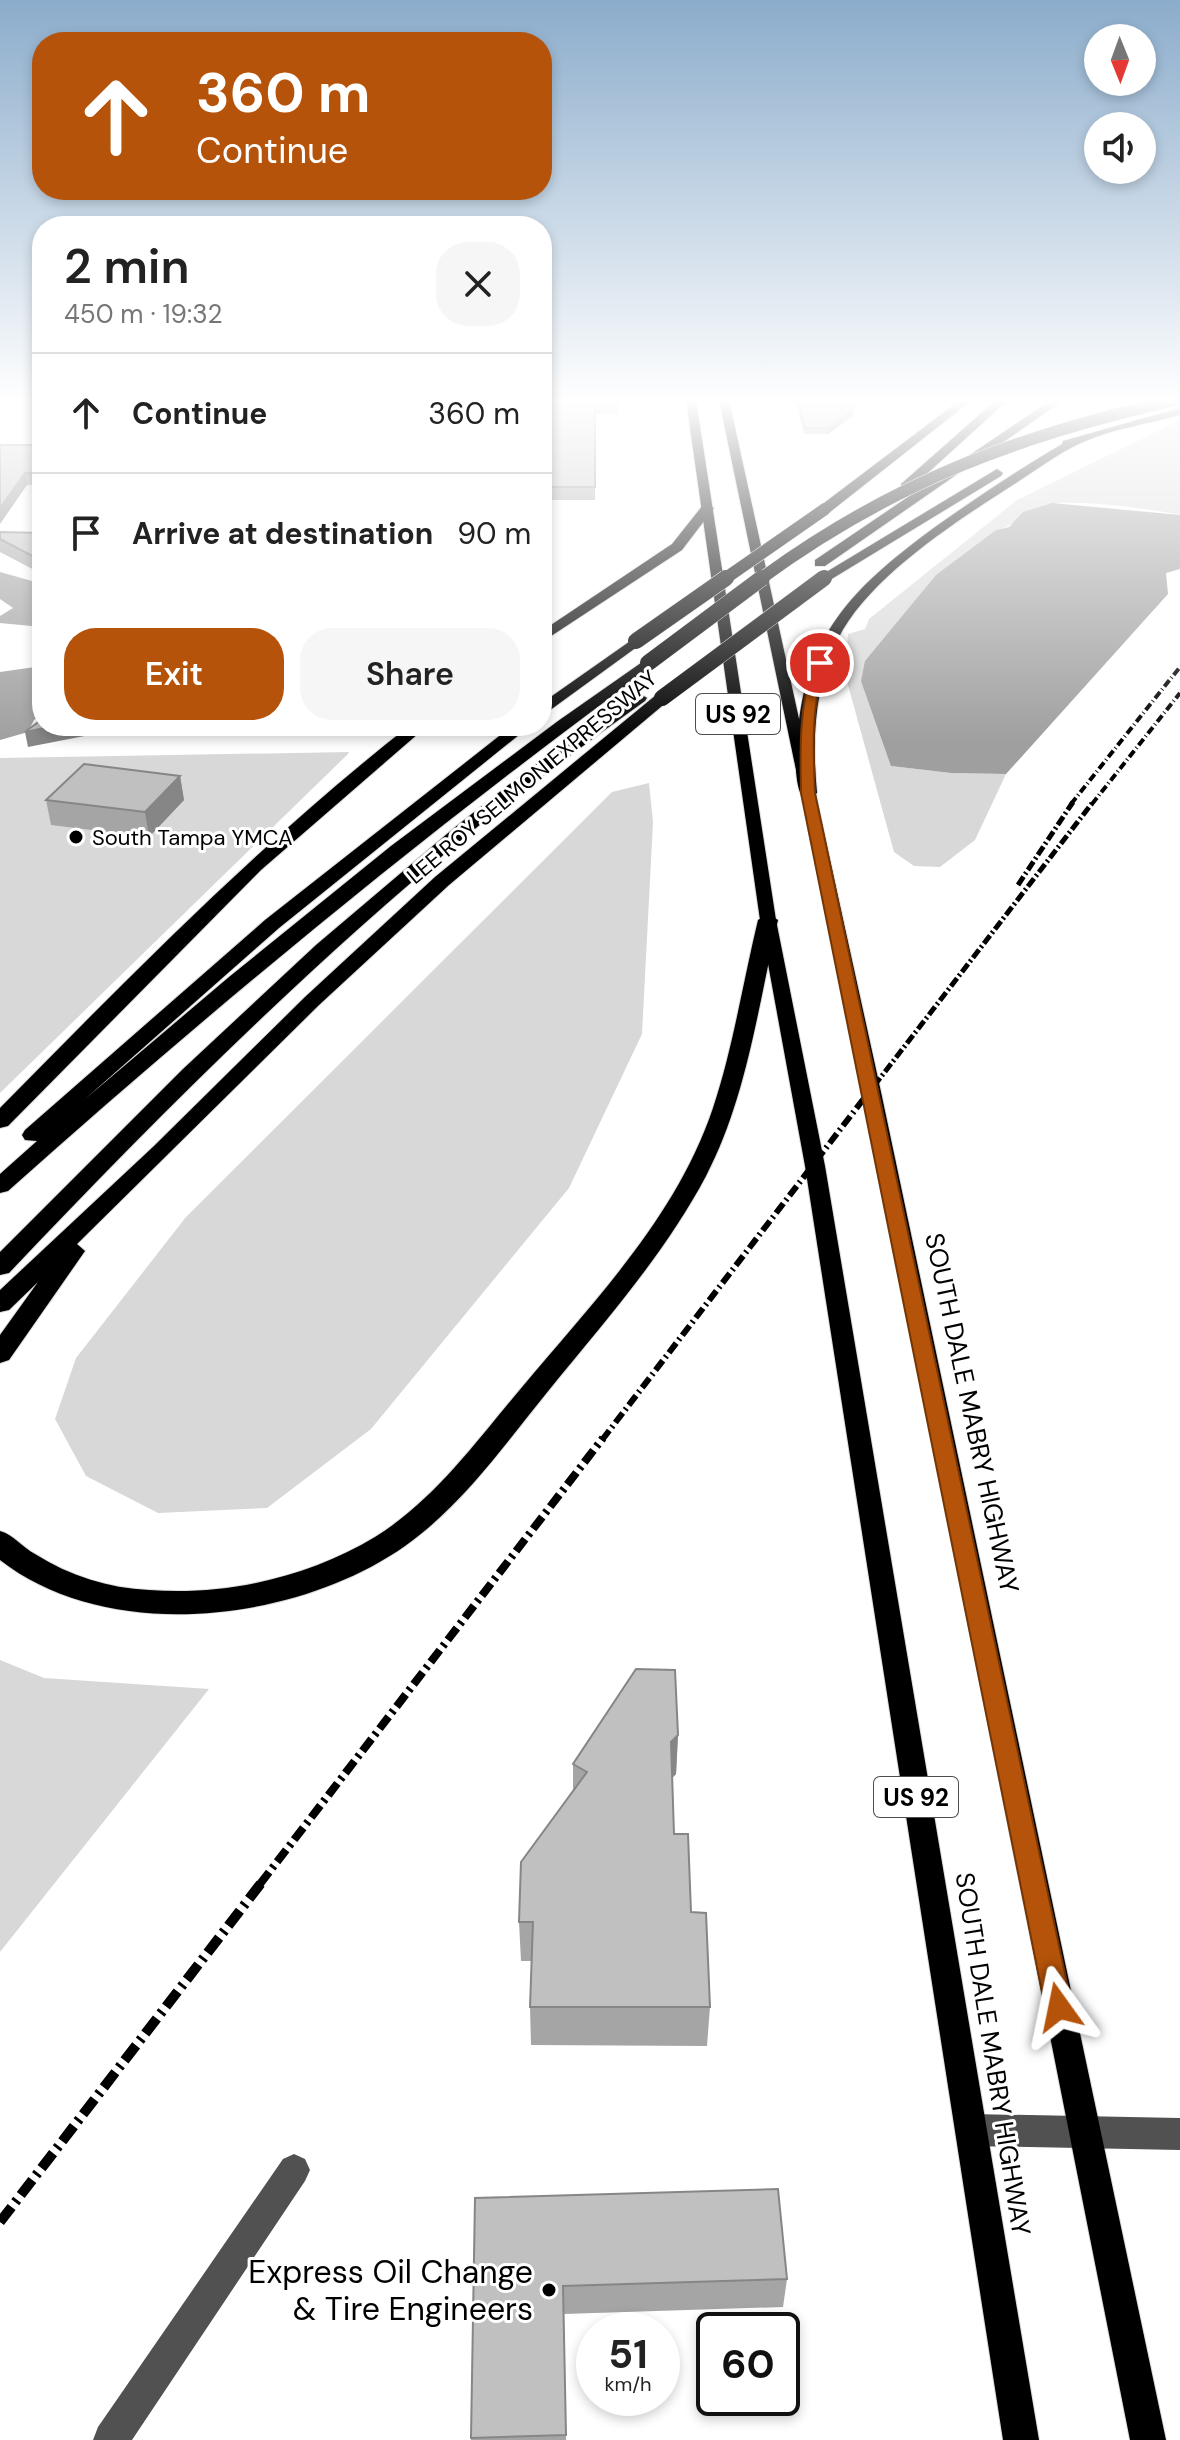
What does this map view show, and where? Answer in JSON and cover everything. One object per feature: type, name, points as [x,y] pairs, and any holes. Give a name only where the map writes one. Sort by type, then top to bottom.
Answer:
[{"type":"highway","points":[[552,631],[677,547],[703,514]]},
{"type":"highway","points":[[552,704],[818,514]]},
{"type":"highway","name":"LEE ROY SELMON EXPRESSWAY","points":[[552,731],[826,533],[858,514]]},
{"type":"highway","points":[[0,1267],[225,1041],[372,907],[531,776],[661,690],[820,563],[875,514]]},
{"type":"highway","points":[[820,563],[892,514]]},
{"type":"highway","name":"LEE ROY SELMON EXPRESSWAY","points":[[0,1304],[162,1151],[312,1001],[442,881],[661,690],[825,577],[928,514]]},
{"type":"highway","points":[[808,793],[805,757],[808,706],[815,674],[830,638],[844,614],[873,582],[963,514]]},
{"type":"highway","points":[[0,1121],[285,837],[407,736]]},
{"type":"highway","points":[[0,1165],[213,971],[374,837],[509,736]]},
{"type":"highway","name":"LEE ROY SELMON EXPRESSWAY","points":[[0,1186],[126,1073],[320,912],[545,736]]},
{"type":"highway","points":[[0,1542],[8,1551],[35,1568],[70,1585],[116,1599],[169,1603],[225,1599],[278,1589],[383,1546],[426,1512],[461,1479],[653,1246],[668,1221],[707,1151],[732,1087],[752,982],[768,920]]},
{"type":"highway","points":[[0,1354],[80,1243],[162,1151]]},
{"type":"main road","name":"SOUTH DALE MABRY HIGHWAY","points":[[709,514],[768,920],[815,1166],[1021,2440]]},
{"type":"main road","name":"SOUTH DALE MABRY HIGHWAY","points":[[748,514],[1148,2440]]},
{"type":"street","points":[[971,2130],[1180,2134]]},
{"type":"street","points":[[111,2440],[294,2170]]},
{"type":"shaded area","points":[[1000,514],[1026,514],[996,530],[891,766],[951,773],[1006,774],[975,840],[940,867],[914,866],[894,852],[845,674],[848,634],[865,629],[869,619]]},
{"type":"shaded area","points":[[1021,514],[1180,515],[1180,569],[1166,573],[1168,594],[1006,774],[951,773],[891,766],[861,681],[865,661],[936,575],[996,530],[1009,527]]},
{"type":"shaded area","points":[[0,572],[32,581],[32,626],[0,623],[0,616],[13,608],[0,599]]},
{"type":"shaded area","points":[[32,667],[32,724],[28,732],[0,740],[0,672]]},
{"type":"shaded area","points":[[348,754],[0,1093],[0,758]]},
{"type":"shaded area","points":[[649,783],[653,822],[642,1034],[569,1188],[371,1429],[267,1508],[158,1513],[86,1476],[55,1419],[76,1358],[186,1217],[612,792]]},
{"type":"shaded area","points":[[0,1660],[44,1678],[209,1689],[0,1952]]},
{"type":"building","points":[[0,532],[32,533],[32,556],[0,539]]},
{"type":"building","points":[[84,764],[180,776],[145,812],[46,800]]},
{"type":"building","points":[[636,1669],[675,1670],[678,1735],[671,1742],[674,1834],[688,1834],[691,1912],[706,1913],[710,2007],[530,2007],[533,1922],[519,1922],[521,1862],[587,1772],[573,1764]]},
{"type":"building","points":[[778,2189],[787,2279],[563,2286],[566,2435],[471,2438],[475,2198]]},
{"type":"railway","points":[[1071,804],[1180,667]]},
{"type":"railway","points":[[1092,804],[1180,693]]},
{"type":"railway","points":[[1018,885],[1073,802]]},
{"type":"railway","points":[[874,1086],[1093,802]]},
{"type":"railway","points":[[602,1440],[875,1084]]},
{"type":"railway","points":[[260,1884],[603,1438]]},
{"type":"railway","points":[[0,2222],[262,1882]]},
{"type":"place","name":"South Tampa YMCA","points":[[76,837]]},
{"type":"place","name":"Express Oil Change & Tire Engineers","points":[[549,2290]]},
{"type":"route","points":[[820,663],[810,691],[806,722],[808,793],[1059,2007]]}]
